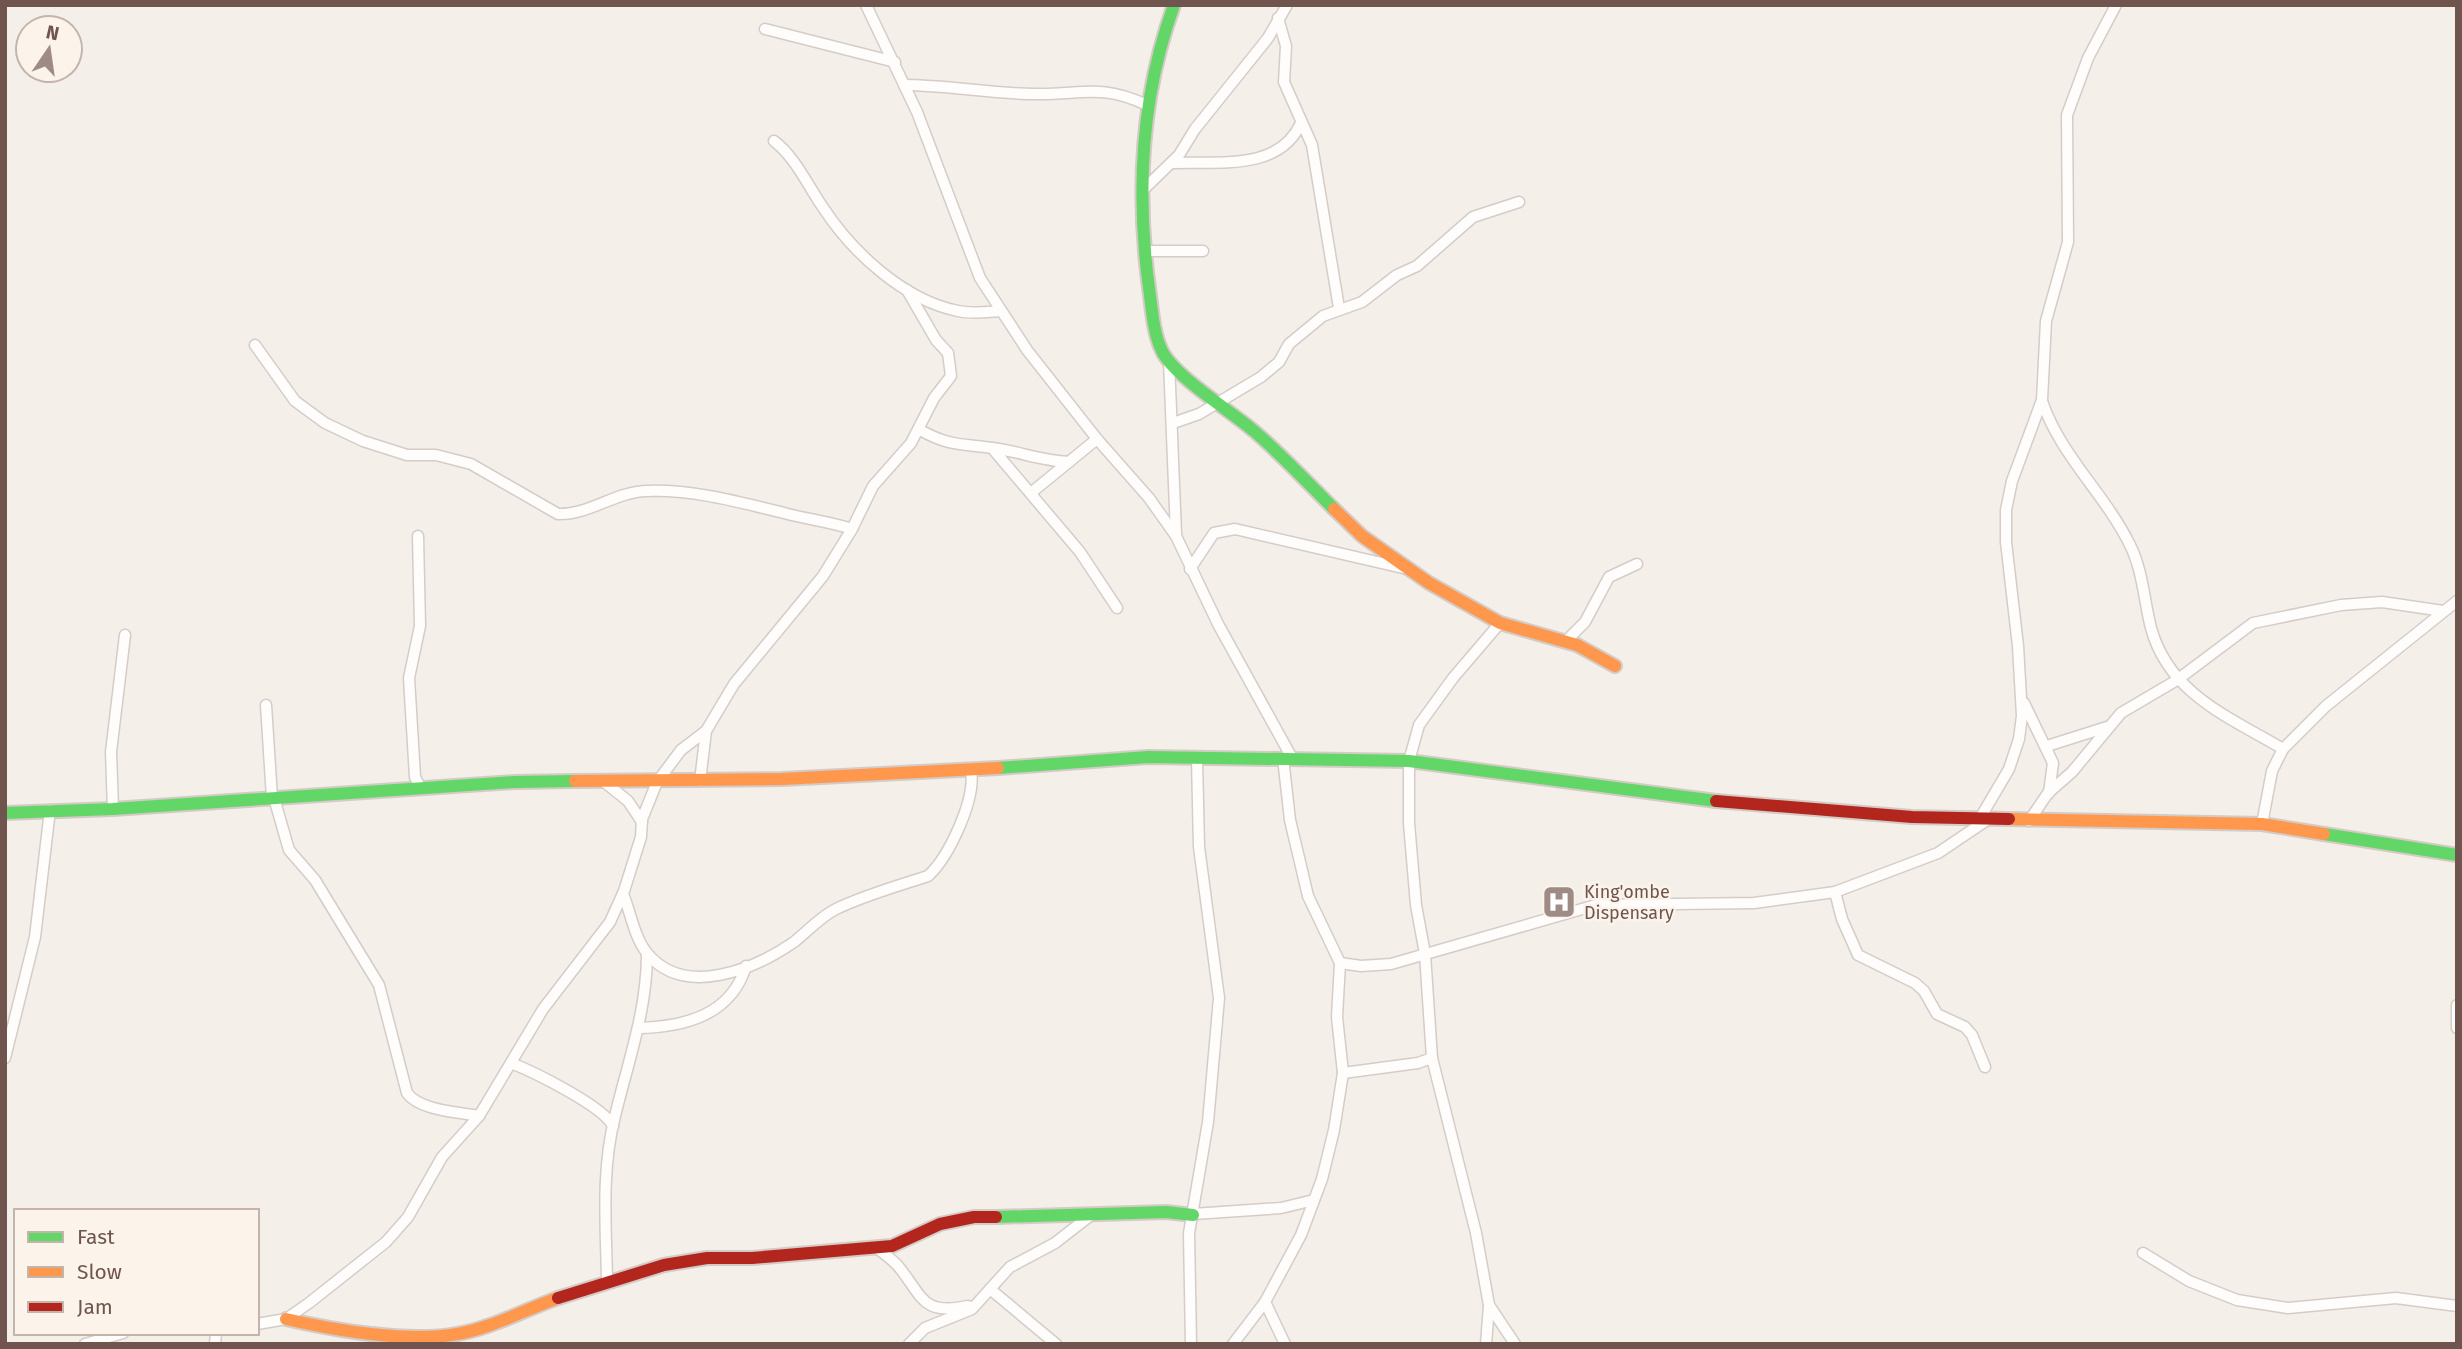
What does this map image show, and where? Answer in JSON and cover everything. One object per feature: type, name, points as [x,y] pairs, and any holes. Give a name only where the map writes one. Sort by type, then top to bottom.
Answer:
[{"type":"street","points":[[866,5],[895,62],[970,256],[1001,311],[1097,439],[1150,498],[1176,536],[1190,569],[1288,758],[1290,820],[1308,896],[1340,963],[1337,1017],[1343,1073],[1334,1130],[1301,1235],[1265,1303],[1233,1344]]},
{"type":"street","points":[[1174,5],[1161,41],[1147,105],[1142,191],[1144,251],[1158,340],[1168,360],[1173,423],[1171,459],[1176,536]]},
{"type":"street","points":[[1142,191],[1171,163],[1256,54],[1287,5]]},
{"type":"street","points":[[1340,963],[1379,965],[1605,903],[1754,903],[1835,892],[1938,853],[1983,820],[2009,769],[2019,739],[2022,702],[2006,542],[2006,510],[2012,481],[2042,400],[2046,321],[2070,233],[2067,115],[2088,58],[2116,5]]},
{"type":"street","points":[[1278,18],[1286,46],[1284,82],[1312,145],[1339,308]]},
{"type":"street","points":[[765,29],[895,62]]},
{"type":"street","points":[[904,85],[1037,94],[1095,90],[1120,93],[1147,105]]},
{"type":"street","points":[[1171,163],[1262,158],[1288,143],[1301,122]]},
{"type":"street","points":[[774,141],[793,162],[848,244],[907,290],[922,299],[959,312],[1001,311]]},
{"type":"street","points":[[1173,423],[1217,403],[1273,368],[1289,344],[1323,316],[1339,308],[1362,302],[1397,275],[1418,267],[1478,214],[1518,202]]},
{"type":"street","points":[[1144,251],[1202,251]]},
{"type":"street","points":[[286,1319],[358,1266],[392,1235],[416,1204],[451,1143],[479,1116],[568,974],[601,936],[623,894],[641,837],[642,822],[657,782],[681,750],[706,731],[750,662],[807,597],[852,530],[873,486],[904,453],[920,430],[934,398],[953,370],[948,353],[936,340],[907,290]]},
{"type":"street","points":[[255,345],[295,401],[325,423],[355,438],[398,452],[455,457],[558,514],[574,513],[624,495],[645,491],[724,498],[852,530]]},
{"type":"street","points":[[1168,360],[1254,431],[1351,528],[1411,570],[1500,623],[1591,651],[1615,666]]},
{"type":"street","points":[[2042,400],[2055,434],[2130,545],[2157,649],[2177,680],[2204,702],[2283,749]]},
{"type":"street","points":[[920,430],[950,445],[992,448],[1036,460],[1069,462]]},
{"type":"street","points":[[1032,492],[1097,439]]},
{"type":"street","points":[[992,448],[1032,492],[1080,552],[1117,608]]},
{"type":"street","points":[[1190,569],[1214,533],[1235,529],[1411,570]]},
{"type":"street","points":[[418,536],[420,625],[410,678],[410,696],[415,777],[420,787]]},
{"type":"street","points":[[1565,642],[1586,622],[1609,577],[1637,564]]},
{"type":"street","points":[[2262,824],[2272,771],[2283,749],[2326,706],[2457,601]]},
{"type":"street","points":[[2029,821],[2048,793],[2072,772],[2108,727],[2137,702],[2177,680],[2253,623],[2275,617],[2382,602],[2443,611]]},
{"type":"street","points":[[1486,1344],[1489,1305],[1478,1240],[1432,1058],[1425,954],[1410,860],[1409,761],[1415,733],[1423,717],[1500,623]]},
{"type":"street","points":[[113,809],[111,752],[125,635]]},
{"type":"street","points":[[2022,702],[2047,746],[2053,763],[2048,793]]},
{"type":"street","points":[[266,705],[273,799],[289,850],[315,880],[379,985],[407,1093],[426,1105],[479,1116]]},
{"type":"street","points":[[2047,746],[2108,727]]},
{"type":"street","points":[[700,781],[706,731]]},
{"type":"street","points":[[5,813],[273,799],[420,787],[603,780],[700,781],[971,771],[1027,764],[1148,757],[1288,758],[1409,761],[1743,805],[1983,820],[2262,824],[2457,855]]},
{"type":"street","points":[[1191,1344],[1188,1242],[1208,1122],[1219,998],[1199,847],[1197,759]]},
{"type":"street","points":[[623,894],[636,933],[647,954],[666,969],[695,976],[718,976],[746,967],[792,943],[836,909],[928,876],[938,867],[957,830],[973,781],[971,771]]},
{"type":"street","points":[[603,780],[628,800],[642,822]]},
{"type":"street","points":[[5,1058],[35,937],[50,810]]},
{"type":"street","points":[[1835,892],[1842,919],[1858,955],[1915,983],[1924,991],[1937,1014],[1965,1027],[1972,1035],[1985,1068]]},
{"type":"street","points":[[607,1281],[605,1174],[613,1126],[638,1028],[647,954]]},
{"type":"street","points":[[638,1028],[681,1025],[712,1012],[741,981],[746,967]]},
{"type":"street","points":[[2457,1004],[2457,1028]]},
{"type":"street","points":[[1343,1073],[1418,1063],[1432,1058]]},
{"type":"street","points":[[511,1063],[567,1089],[602,1112],[613,1126]]},
{"type":"street","points":[[259,1324],[286,1319],[328,1329],[387,1335],[457,1334],[607,1281],[664,1265],[708,1258],[877,1248],[898,1243],[940,1224],[974,1217],[1044,1218],[1166,1212],[1193,1214],[1281,1209],[1314,1200]]},
{"type":"street","points":[[909,1344],[925,1328],[968,1311],[1010,1267],[1055,1243],[1092,1214]]},
{"type":"street","points":[[877,1248],[899,1267],[926,1305],[941,1310],[977,1304]]},
{"type":"street","points":[[2143,1253],[2189,1281],[2237,1300],[2288,1308],[2396,1298],[2457,1306]]},
{"type":"street","points":[[990,1289],[1056,1344]]},
{"type":"street","points":[[1265,1303],[1285,1344]]},
{"type":"street","points":[[1489,1305],[1515,1344]]},
{"type":"street","points":[[85,1344],[116,1335]]},
{"type":"traffic: fast","points":[[1174,5],[1154,74],[1142,180],[1145,252],[1153,320],[1159,344],[1168,361],[1178,371],[1264,440],[1334,509]]},
{"type":"traffic: fast","points":[[998,768],[1148,757],[1409,761],[1716,801]]},
{"type":"traffic: fast","points":[[5,813],[113,809],[514,782],[575,781]]},
{"type":"traffic: fast","points":[[2324,834],[2457,855]]},
{"type":"traffic: fast","points":[[996,1217],[1166,1212],[1193,1215]]},
{"type":"traffic: slow","points":[[1334,509],[1362,536],[1429,583],[1500,623],[1577,645],[1615,666]]},
{"type":"traffic: slow","points":[[575,781],[782,779],[998,768]]},
{"type":"traffic: slow","points":[[2009,819],[2262,824],[2324,834]]},
{"type":"traffic: slow","points":[[286,1319],[371,1334],[438,1336],[482,1328],[558,1298]]},
{"type":"traffic: jam","points":[[1716,801],[1912,817],[2009,819]]},
{"type":"traffic: jam","points":[[558,1298],[664,1265],[707,1258],[752,1258],[892,1246],[940,1224],[974,1217],[996,1217]]},
{"type":"place","name":"King'ombe Dispensary","points":[[1559,902]]}]
